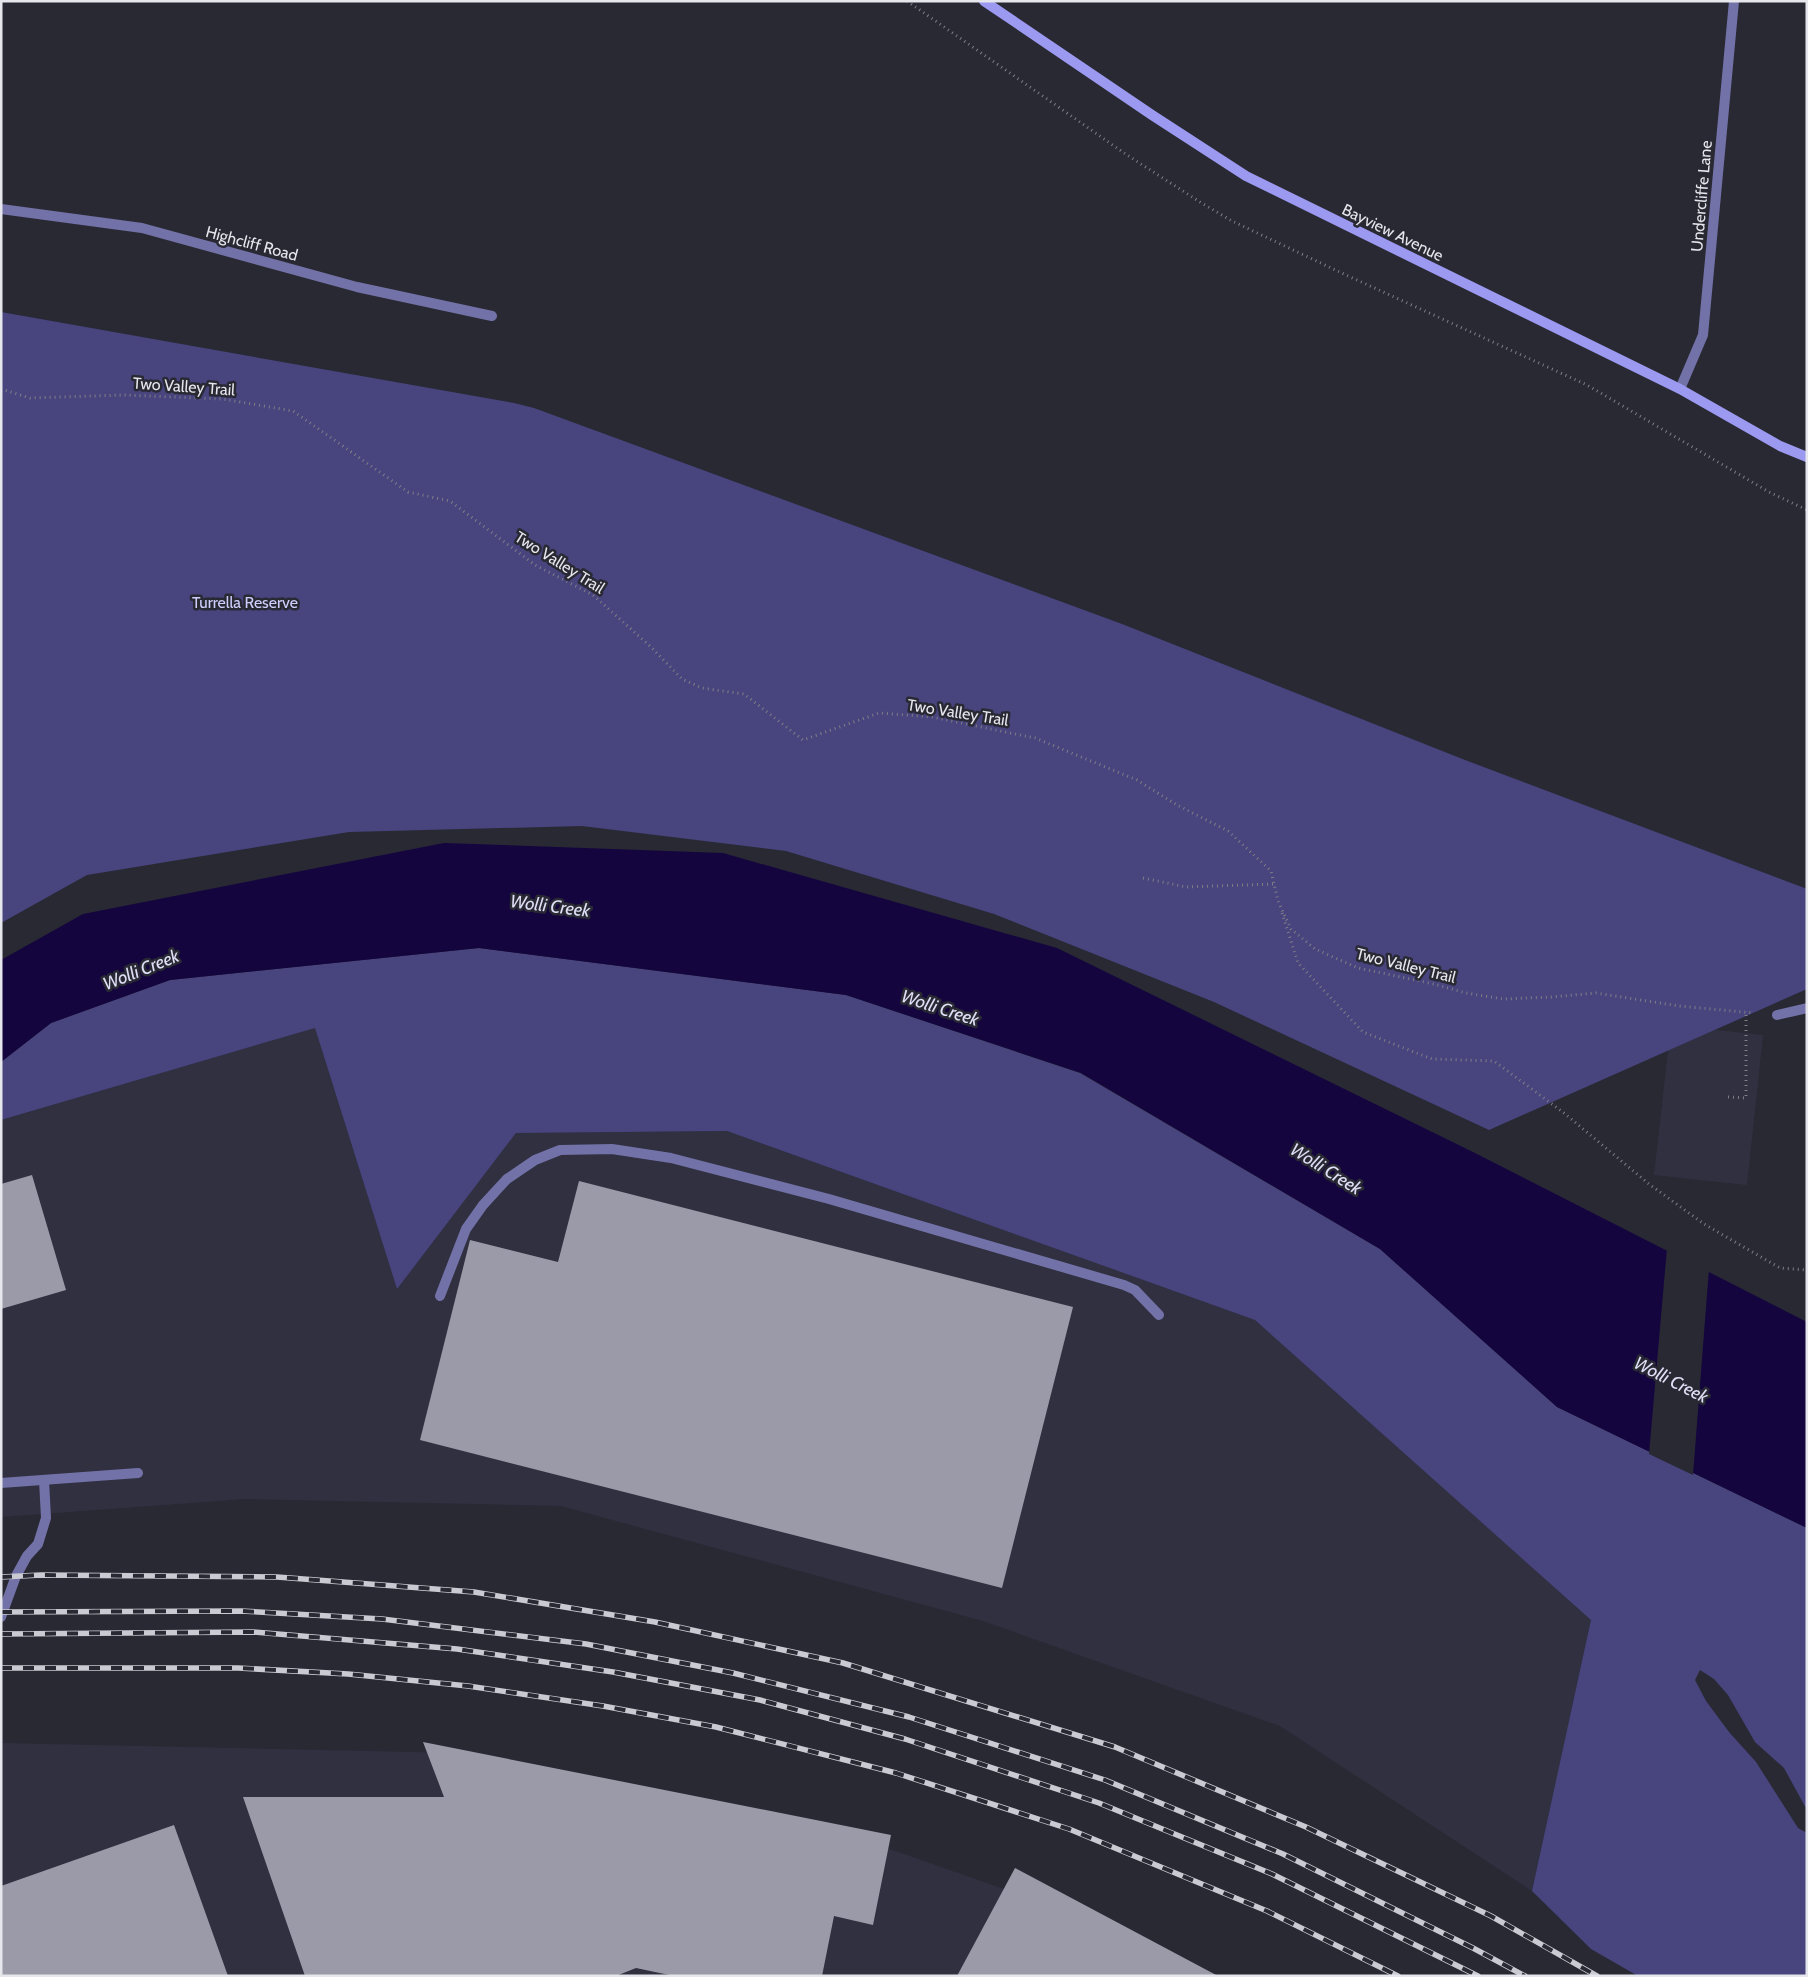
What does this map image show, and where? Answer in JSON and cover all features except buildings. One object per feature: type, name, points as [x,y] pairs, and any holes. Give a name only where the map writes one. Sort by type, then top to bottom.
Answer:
[{"type":"main road","name":"Bayview Avenue","points":[[984,1],[1152,116],[1246,176],[1680,389],[1780,446],[1807,457]]},
{"type":"street","name":"Undercliffe Lane","points":[[1680,389],[1703,335],[1734,1]]},
{"type":"street","name":"Highcliff Road","points":[[1,209],[142,228],[357,287],[492,316]]},
{"type":"street","points":[[1777,1015],[1807,1008]]},
{"type":"street","points":[[440,1296],[466,1229],[483,1205],[507,1179],[535,1160],[560,1150],[612,1149],[671,1158],[819,1197],[1124,1285],[1134,1290],[1159,1315]]},
{"type":"street","points":[[1,1483],[138,1474]]},
{"type":"street","points":[[1,1617],[16,1576],[27,1556],[38,1544],[46,1518],[44,1480]]},
{"type":"path","points":[[907,1],[1128,155],[1200,202],[1232,220],[1372,287],[1587,385],[1753,483],[1807,510]]},
{"type":"path","name":"Two Valley Trail","points":[[1,389],[30,398],[124,395],[223,399],[293,411],[408,492],[450,501],[535,565],[593,595],[651,647],[682,679],[702,688],[744,694],[803,740],[879,713],[932,717],[1034,738],[1137,780],[1177,805],[1228,831],[1272,871],[1278,901],[1291,929],[1316,949],[1358,968],[1434,984],[1466,993],[1503,999],[1552,997],[1596,992],[1679,1006],[1777,1015]]},
{"type":"path","points":[[1143,878],[1186,887],[1274,884]]},
{"type":"path","points":[[1278,901],[1298,963],[1363,1032],[1432,1059],[1494,1061],[1564,1113],[1649,1184],[1704,1224],[1780,1268],[1807,1270]]},
{"type":"path","points":[[1728,1097],[1746,1098],[1746,1012]]},
{"type":"shaded area","points":[[1671,1025],[1763,1035],[1747,1185],[1654,1175]]},
{"type":"shaded area","points":[[315,1028],[397,1288],[516,1133],[727,1131],[1255,1320],[1592,1620],[1532,1891],[1280,1726],[983,1621],[561,1506],[245,1499],[1,1517],[1,1120]]},
{"type":"shaded area","points":[[1,1743],[457,1753],[810,1821],[1109,1926],[1210,1976],[1,1976]]},
{"type":"green space","name":"Turrella Reserve","points":[[1,312],[534,408],[1122,624],[1465,760],[1807,889],[1807,989],[1489,1130],[1214,1002],[994,914],[786,851],[582,826],[349,832],[87,875],[1,923]]},
{"type":"green space","points":[[479,948],[846,995],[1080,1073],[1380,1249],[1557,1407],[1807,1528],[1807,1810],[1784,1768],[1755,1742],[1728,1695],[1714,1679],[1700,1670],[1695,1680],[1706,1701],[1729,1732],[1756,1762],[1798,1828],[1807,1833],[1807,1976],[1638,1976],[1591,1949],[1532,1891],[1591,1620],[1255,1320],[727,1131],[516,1133],[397,1289],[315,1028],[1,1120],[1,1062],[51,1023],[170,980]]},
{"type":"water","name":"Wolli Creek","points":[[444,843],[723,853],[1057,948],[1475,1153],[1807,1322],[1807,1528],[1557,1407],[1380,1249],[1081,1073],[846,995],[479,948],[170,980],[51,1023],[1,1062],[1,960],[83,914]]},
{"type":"pier","points":[[1667,1248],[1709,1269],[1693,1475],[1649,1454]]},
{"type":"railway","points":[[1,1577],[41,1575],[277,1577],[474,1592],[655,1622],[843,1663],[1115,1747],[1306,1827],[1491,1916],[1597,1976]]},
{"type":"railway","points":[[1,1612],[241,1611],[382,1619],[586,1644],[733,1673],[909,1717],[1105,1780],[1283,1854],[1473,1948],[1525,1976]]},
{"type":"railway","points":[[1,1634],[253,1632],[457,1649],[613,1672],[760,1700],[905,1739],[1099,1803],[1272,1874],[1478,1976]]},
{"type":"railway","points":[[1,1668],[238,1668],[348,1674],[468,1686],[603,1706],[716,1727],[896,1773],[1069,1829],[1267,1911],[1398,1976]]}]
